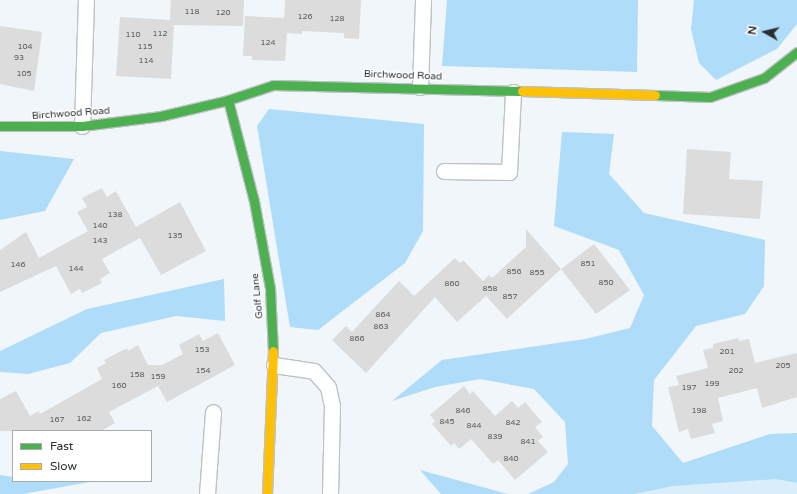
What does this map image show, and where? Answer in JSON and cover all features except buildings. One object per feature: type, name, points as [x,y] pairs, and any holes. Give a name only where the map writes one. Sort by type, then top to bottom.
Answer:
[{"type":"street","points":[[82,126],[86,0]]},
{"type":"street","points":[[420,87],[423,0]]},
{"type":"street","name":"Birchwood Road","points":[[0,126],[82,126],[161,116],[228,100],[273,85],[420,87],[513,92],[710,97],[764,78],[797,52]]},
{"type":"street","points":[[444,171],[509,172],[513,92]]},
{"type":"street","name":"Golf Lane","points":[[228,100],[254,201],[270,288],[274,365],[267,494]]},
{"type":"street","points":[[274,365],[314,372],[328,387],[332,406],[330,494]]},
{"type":"street","points":[[207,494],[213,412]]},
{"type":"shaded area","points":[[447,0],[638,0],[637,72],[442,66]]},
{"type":"shaded area","points":[[694,0],[797,0],[797,24],[777,49],[716,80],[699,63],[691,29]]},
{"type":"shaded area","points":[[269,109],[424,124],[423,231],[405,263],[318,330],[290,327],[257,126]]},
{"type":"shaded area","points":[[562,132],[614,134],[609,174],[644,213],[765,240],[764,286],[745,314],[696,326],[654,380],[652,426],[683,463],[770,434],[797,433],[797,483],[776,479],[673,486],[634,494],[528,494],[554,482],[568,464],[565,422],[534,389],[480,379],[435,387],[392,401],[442,360],[585,339],[630,328],[644,295],[619,250],[554,226]]},
{"type":"shaded area","points":[[0,151],[74,159],[45,211],[0,220]]},
{"type":"shaded area","points":[[224,279],[225,321],[176,316],[101,333],[70,363],[28,374],[0,372],[0,351],[87,309]]},
{"type":"shaded area","points":[[797,457],[797,494],[604,494]]},
{"type":"shaded area","points":[[420,470],[508,494],[441,494]]},
{"type":"shaded area","points":[[0,475],[12,477],[12,482],[89,482],[23,494],[0,494]]},
{"type":"traffic: fast","points":[[655,95],[710,97],[764,78],[797,52]]},
{"type":"traffic: fast","points":[[0,126],[82,126],[161,116],[228,100],[273,85],[522,91]]},
{"type":"traffic: fast","points":[[228,100],[254,201],[270,288],[273,351]]},
{"type":"traffic: slow","points":[[522,91],[655,95]]},
{"type":"traffic: slow","points":[[267,494],[273,351]]}]
